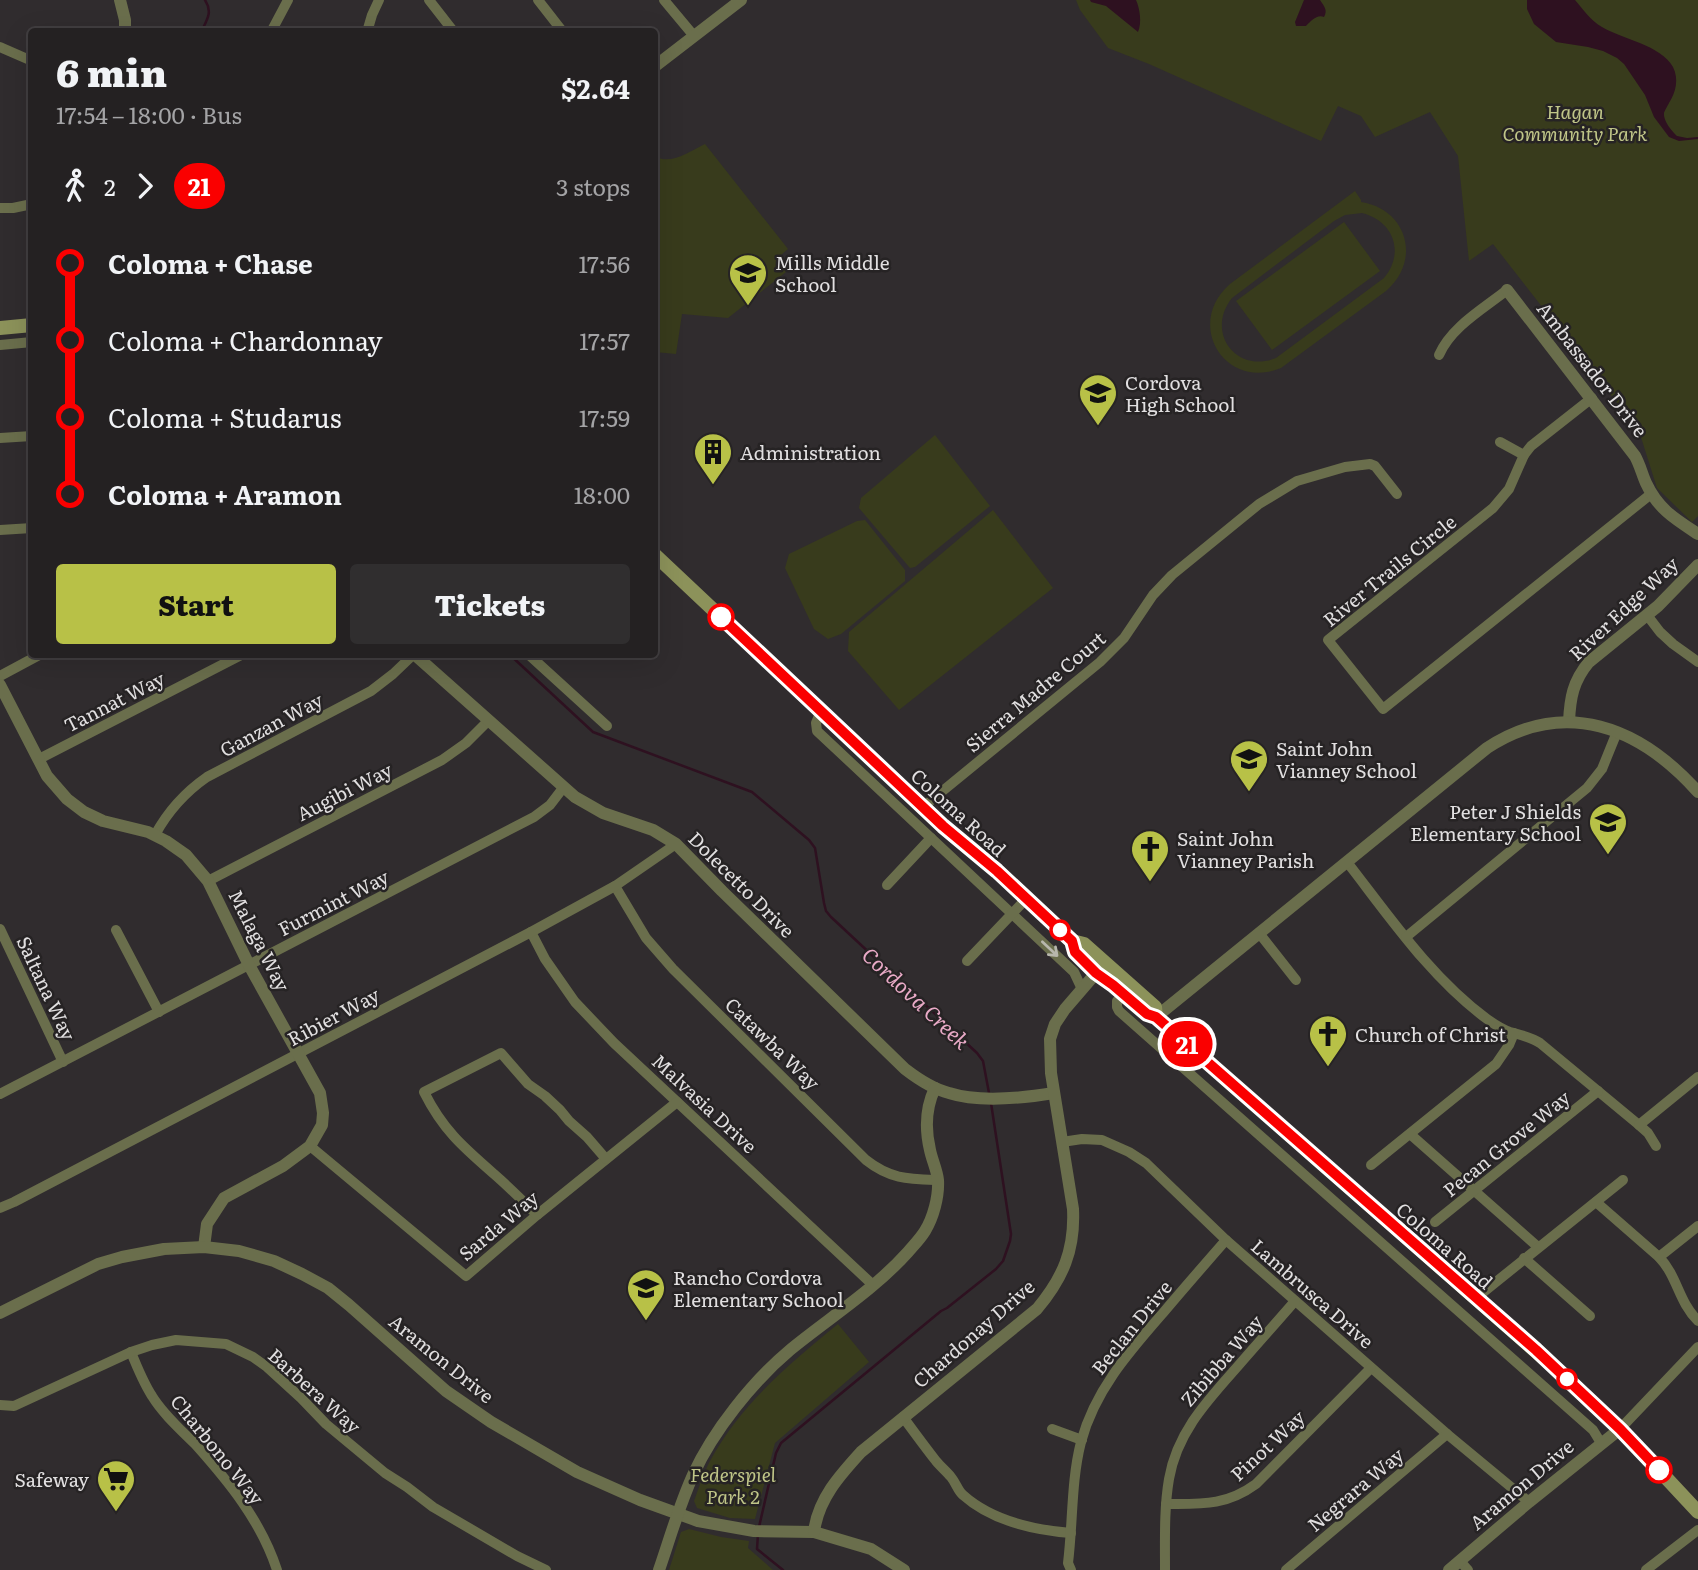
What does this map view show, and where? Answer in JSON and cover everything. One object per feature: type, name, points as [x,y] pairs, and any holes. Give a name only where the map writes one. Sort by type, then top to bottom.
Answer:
[{"type":"main road","points":[[0,328],[28,325]]},
{"type":"main road","name":"Coloma Road","points":[[658,558],[923,807],[1072,941],[1084,944],[1155,1007],[1156,1017]]},
{"type":"main road","name":"Coloma Road","points":[[1072,941],[1075,952],[1096,973],[1147,1014],[1156,1017],[1573,1384],[1620,1429],[1698,1512]]},
{"type":"main road","points":[[1087,947],[1096,963],[1096,973]]},
{"type":"street","points":[[120,0],[125,28]]},
{"type":"street","points":[[273,28],[288,0]]},
{"type":"street","points":[[368,28],[379,0]]},
{"type":"street","points":[[429,0],[451,28]]},
{"type":"street","points":[[538,0],[560,28]]},
{"type":"street","points":[[664,0],[694,36]]},
{"type":"street","points":[[658,64],[741,0]]},
{"type":"street","points":[[0,47],[28,59]]},
{"type":"street","points":[[0,208],[28,205]]},
{"type":"street","points":[[1438,355],[1453,333],[1507,290]]},
{"type":"street","name":"Ambassador Drive","points":[[1507,290],[1635,456],[1651,494],[1661,509],[1698,534]]},
{"type":"street","points":[[0,345],[28,342]]},
{"type":"street","name":"River Trails Circle","points":[[1592,398],[1531,446],[1524,455],[1509,489],[1493,508],[1328,640],[1383,709],[1651,494]]},
{"type":"street","points":[[0,438],[28,436]]},
{"type":"street","points":[[1500,442],[1524,455]]},
{"type":"street","name":"Sierra Madre Court","points":[[923,807],[1100,662],[1124,638],[1153,594],[1172,575],[1259,505],[1297,481],[1345,467],[1370,464],[1375,466],[1396,494]]},
{"type":"street","points":[[0,530],[28,528]]},
{"type":"street","name":"River Edge Way","points":[[1569,722],[1572,691],[1582,671],[1676,589],[1698,565]]},
{"type":"street","points":[[1647,615],[1660,632],[1698,663]]},
{"type":"street","points":[[0,677],[34,658]]},
{"type":"street","name":"Tannat Way","points":[[39,759],[235,658]]},
{"type":"street","name":"Ganzan Way","points":[[155,835],[176,803],[207,777],[371,691],[385,682],[410,658]]},
{"type":"street","name":"Dolecetto Drive","points":[[418,658],[563,788],[588,806],[653,830],[676,844],[916,1078],[952,1094],[989,1098],[1054,1093]]},
{"type":"street","points":[[532,658],[607,726]]},
{"type":"street","name":"Malaga Way","points":[[0,685],[47,776],[67,799],[84,812],[103,821],[136,828],[177,847],[208,881],[249,965],[320,1093],[322,1125],[310,1146]]},
{"type":"street","name":"Coloma Road","points":[[821,711],[816,723],[817,731],[1074,972],[1082,989]]},
{"type":"street","name":"Augibi Way","points":[[208,881],[442,760],[466,743],[488,721]]},
{"type":"street","points":[[1156,1017],[1493,744],[1525,729],[1569,722],[1596,725],[1616,732],[1629,737],[1665,761],[1698,792]]},
{"type":"street","points":[[1406,937],[1587,788],[1602,769],[1616,732]]},
{"type":"street","name":"Furmint Way","points":[[0,1094],[534,817],[550,805],[563,788]]},
{"type":"street","points":[[887,886],[931,838]]},
{"type":"street","name":"Ribier Way","points":[[0,1208],[531,932],[615,886],[676,844]]},
{"type":"street","points":[[1346,862],[1430,966],[1465,1001],[1496,1026],[1540,1043],[1639,1125],[1656,1146]]},
{"type":"street","name":"Catawba Way","points":[[615,886],[646,938],[673,969],[866,1160],[887,1174],[900,1178],[938,1180]]},
{"type":"street","points":[[967,961],[1026,899]]},
{"type":"street","name":"Saltana Way","points":[[0,929],[63,1062]]},
{"type":"street","points":[[116,930],[159,1012]]},
{"type":"street","name":"Malvasia Drive","points":[[531,932],[575,1002],[614,1043],[873,1285]]},
{"type":"street","points":[[1259,933],[1296,980]]},
{"type":"street","name":"Chardonay Drive","points":[[814,1532],[821,1503],[836,1479],[861,1452],[1031,1313],[1054,1288],[1070,1252],[1074,1225],[1049,1062],[1050,1040],[1052,1031],[1065,1009],[1096,973]]},
{"type":"street","name":"Coloma Road","points":[[1124,994],[1117,1001],[1119,1011],[1593,1430],[1601,1444]]},
{"type":"street","points":[[1371,1165],[1496,1064],[1514,1033]]},
{"type":"street","points":[[537,1215],[447,1130],[424,1092],[502,1053],[528,1084],[560,1110],[606,1159]]},
{"type":"street","points":[[1639,1125],[1698,1077]]},
{"type":"street","points":[[659,1570],[694,1473],[742,1399],[787,1353],[902,1259],[924,1233],[934,1208],[938,1180],[927,1124],[928,1106],[935,1088]]},
{"type":"street","name":"Pecan Grove Way","points":[[1435,1222],[1598,1091]]},
{"type":"street","name":"Sarda Way","points":[[310,1146],[466,1276],[677,1101]]},
{"type":"street","points":[[1410,1134],[1538,1247]]},
{"type":"street","name":"Lambrusca Drive","points":[[1062,1142],[1102,1140],[1146,1163],[1226,1240],[1447,1434],[1529,1502]]},
{"type":"street","points":[[204,1247],[207,1224],[224,1198],[283,1166],[310,1146]]},
{"type":"street","points":[[1476,1298],[1623,1180]]},
{"type":"street","points":[[1595,1202],[1659,1257],[1671,1271],[1684,1305],[1698,1321]]},
{"type":"street","points":[[1659,1257],[1698,1226]]},
{"type":"street","name":"Beclan Drive","points":[[1071,1570],[1068,1563],[1074,1486],[1082,1440],[1093,1409],[1127,1354],[1226,1240]]},
{"type":"street","name":"Aramon Drive","points":[[0,1313],[99,1264],[122,1256],[164,1249],[204,1247],[239,1251],[274,1261],[328,1288],[446,1391],[491,1422],[577,1472],[629,1495],[711,1524],[759,1531],[814,1532],[871,1549],[904,1570]]},
{"type":"street","points":[[1524,1258],[1590,1316]]},
{"type":"street","name":"Zibibba Way","points":[[1165,1570],[1169,1477],[1180,1443],[1200,1409],[1296,1301]]},
{"type":"street","name":"Barbera Way","points":[[0,1405],[14,1406],[152,1345],[176,1340],[226,1344],[267,1367],[326,1424],[433,1507],[546,1570]]},
{"type":"street","points":[[1620,1429],[1698,1347]]},
{"type":"street","name":"Charbono Way","points":[[131,1352],[153,1397],[246,1506],[277,1570]]},
{"type":"street","name":"Pinot Way","points":[[1166,1504],[1210,1504],[1226,1501],[1247,1491],[1371,1368]]},
{"type":"street","points":[[903,1417],[962,1494],[977,1505],[1024,1525],[1071,1533]]},
{"type":"street","points":[[1052,1429],[1082,1440]]},
{"type":"street","name":"Aramon Drive","points":[[1449,1570],[1464,1565],[1529,1502],[1620,1429]]},
{"type":"street","name":"Negrara Way","points":[[1286,1570],[1447,1434]]},
{"type":"street","points":[[1646,1570],[1698,1530]]},
{"type":"green space","name":"Hagan Community Park","points":[[1076,0],[1698,0],[1698,516],[1692,522],[1657,488],[1639,431],[1493,244],[1469,261],[1458,156],[1430,112],[1375,137],[1361,116],[1338,106],[1321,141],[1108,48],[1080,10]]},
{"type":"green space","points":[[705,144],[788,249],[781,255],[791,268],[728,318],[682,314],[676,354],[658,352],[658,158],[667,159],[687,154]]},
{"type":"green space","points":[[1355,191],[1361,202],[1389,214],[1399,225],[1404,238],[1404,265],[1397,279],[1386,291],[1281,368],[1261,373],[1243,370],[1228,362],[1217,350],[1211,334],[1211,317],[1217,300],[1230,284]],"holes":[[[1362,213],[1373,217],[1389,230],[1395,249],[1394,258],[1384,278],[1276,358],[1248,360],[1229,347],[1222,324],[1224,311],[1232,298],[1334,221],[1345,215]]]},
{"type":"green space","points":[[1344,222],[1380,271],[1272,350],[1236,301]]},
{"type":"green space","points":[[935,435],[990,506],[915,567],[910,568],[859,508],[861,498]]},
{"type":"green space","points":[[993,510],[1053,588],[899,710],[848,651],[849,632]]},
{"type":"green space","points":[[865,520],[905,570],[905,581],[841,634],[828,639],[814,629],[785,568],[789,554],[857,521]]},
{"type":"green space","name":"Federspiel Park 2","points":[[838,1324],[869,1362],[775,1443],[755,1519],[730,1518],[697,1508],[694,1501],[705,1471],[736,1421],[767,1386]]},
{"type":"green space","points":[[689,1529],[749,1541],[748,1548],[773,1570],[669,1570],[681,1532]]},
{"type":"shaded area","points":[[1090,0],[1136,0],[1140,16],[1138,32],[1106,6]]},
{"type":"shaded area","points":[[1304,0],[1320,0],[1326,12],[1324,17],[1319,16],[1306,26],[1296,26],[1295,22]]},
{"type":"shaded area","points":[[1527,0],[1575,0],[1602,27],[1660,53],[1673,67],[1676,76],[1675,90],[1664,113],[1668,126],[1677,136],[1698,139],[1679,141],[1669,137],[1654,117],[1645,95],[1624,64],[1603,51],[1556,42],[1534,24],[1527,9]]},
{"type":"waterway","points":[[203,28],[209,12],[205,0]]},
{"type":"waterway","name":"Cordova Creek","points":[[513,658],[593,732],[752,792],[809,840],[815,848],[826,911],[977,1053],[983,1061],[989,1093]]},
{"type":"waterway","name":"Cordova Creek","points":[[759,1527],[776,1453],[781,1443],[1003,1261],[1011,1234],[991,1103]]},
{"type":"waterway","name":"Cordova Creek","points":[[758,1534],[757,1549],[783,1570]]},
{"type":"bus line","name":"21","points":[[721,617],[943,826],[997,871],[1072,941],[1075,952],[1096,973],[1147,1014],[1156,1017],[1536,1350],[1620,1429],[1659,1470]]},
{"type":"place","name":"Mills Middle School","points":[[748,307]]},
{"type":"place","name":"Cordova High School","points":[[1098,427]]},
{"type":"place","name":"Administration","points":[[713,486]]},
{"type":"place","name":"Saint John Vianney School","points":[[1249,793]]},
{"type":"place","name":"Peter J Shields Elementary School","points":[[1608,856]]},
{"type":"place","name":"Saint John Vianney Parish","points":[[1150,883]]},
{"type":"place","name":"Church of Christ","points":[[1328,1068]]},
{"type":"place","name":"Rancho Cordova Elementary School","points":[[646,1322]]},
{"type":"place","name":"Safeway","points":[[116,1513]]}]
